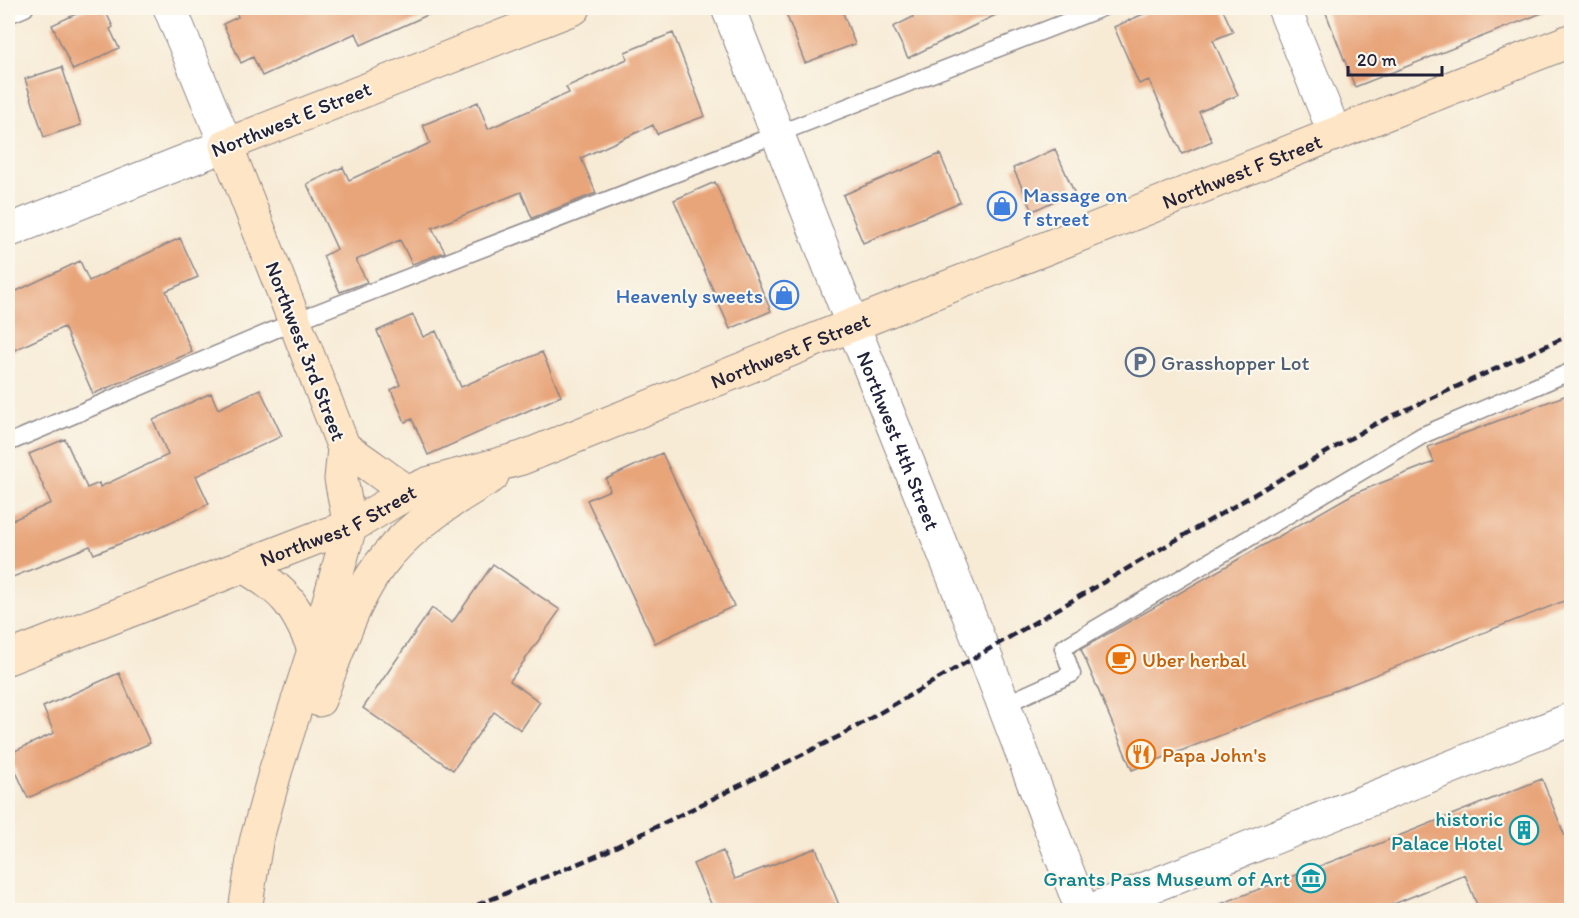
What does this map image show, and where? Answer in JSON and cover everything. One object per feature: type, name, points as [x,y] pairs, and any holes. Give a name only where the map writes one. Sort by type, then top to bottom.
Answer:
[{"type":"main road","name":"Northwest E Street","points":[[226,144],[574,8]]},
{"type":"main road","name":"Northwest F Street","points":[[8,658],[350,526],[409,492],[443,479],[489,469],[522,458],[1572,40]]},
{"type":"main road","name":"Northwest 3rd Street","points":[[226,144],[344,448],[341,479],[350,526],[256,842],[245,910]]},
{"type":"main road","points":[[344,448],[362,458],[391,482],[409,492]]},
{"type":"main road","name":"Northwest 3rd Street","points":[[256,842],[308,728],[342,642],[372,577],[387,556],[407,535],[467,491],[522,458]]},
{"type":"main road","points":[[243,566],[268,580],[291,602],[314,649]]},
{"type":"street","name":"Northwest 3rd Street","points":[[170,8],[226,144]]},
{"type":"street","name":"Northwest 4th Street","points":[[728,8],[852,325],[925,503],[1082,910]]},
{"type":"street","points":[[1284,8],[1335,134]]},
{"type":"street","name":"Northwest E Street","points":[[8,231],[226,144]]},
{"type":"street","points":[[1092,910],[1571,722]]},
{"type":"lane","points":[[8,15],[25,8]]},
{"type":"lane","points":[[8,443],[294,322],[1102,8]]},
{"type":"lane","points":[[1003,705],[1072,674],[1063,648],[1239,543],[1423,435],[1572,371]]},
{"type":"building","points":[[89,8],[104,8],[119,48],[73,70],[52,25]]},
{"type":"building","points":[[234,8],[443,8],[361,45],[356,33],[262,76],[253,57],[241,63],[223,24],[238,17]]},
{"type":"building","points":[[784,8],[841,8],[855,44],[805,63]]},
{"type":"building","points":[[909,8],[1010,8],[908,58],[893,27],[913,17]]},
{"type":"building","points":[[1157,8],[1222,8],[1233,32],[1213,40],[1238,95],[1199,112],[1212,141],[1182,154],[1149,80],[1139,84],[1114,27]]},
{"type":"building","points":[[1324,8],[1552,8],[1552,9],[1355,87]]},
{"type":"building","points":[[673,33],[705,116],[657,134],[653,125],[581,158],[596,193],[532,218],[521,192],[432,228],[445,252],[412,264],[400,240],[356,260],[367,282],[340,292],[323,256],[337,249],[307,184],[343,167],[349,180],[430,143],[423,125],[478,102],[488,129],[569,93],[566,87],[627,59],[625,52]]},
{"type":"building","points":[[62,67],[81,125],[44,137],[25,79]]},
{"type":"building","points":[[1055,149],[1074,192],[1033,211],[1013,168]]},
{"type":"building","points":[[940,154],[960,202],[863,243],[843,195]]},
{"type":"building","points":[[715,182],[771,311],[730,329],[674,200]]},
{"type":"building","points":[[180,238],[198,277],[166,291],[192,352],[93,394],[64,327],[8,353],[8,295],[80,261],[89,281]]},
{"type":"building","points":[[413,315],[423,337],[436,331],[461,387],[542,352],[561,396],[428,455],[412,419],[405,422],[391,390],[400,385],[377,331]]},
{"type":"building","points":[[260,389],[282,436],[196,476],[209,504],[154,530],[94,554],[90,546],[8,579],[8,522],[51,503],[29,454],[65,439],[87,488],[99,483],[100,487],[168,455],[153,420],[211,393],[218,409]]},
{"type":"building","points":[[1572,393],[1572,598],[1132,770],[1081,649],[1353,494],[1434,462],[1428,447]]},
{"type":"building","points":[[662,453],[734,606],[655,643],[587,500],[610,490],[606,479]]},
{"type":"building","points":[[493,564],[560,610],[510,681],[540,702],[521,730],[494,712],[453,770],[363,708],[432,608],[452,623]]},
{"type":"building","points":[[119,673],[150,743],[28,798],[8,754],[54,733],[43,707]]},
{"type":"building","points":[[1542,779],[1572,854],[1572,910],[1479,910],[1465,875],[1379,910],[1210,910],[1210,908]]},
{"type":"building","points":[[816,848],[841,910],[714,910],[693,864],[723,851],[735,879]]},
{"type":"railway","points":[[465,910],[599,855],[840,736],[1375,424],[1572,334]]},
{"type":"place","name":"Massage on f street","points":[[1002,206]]},
{"type":"place","name":"Heavenly sweets","points":[[784,295]]},
{"type":"place","name":"Grasshopper Lot","points":[[1140,362]]},
{"type":"place","name":"Uber herbal","points":[[1121,659]]},
{"type":"place","name":"Papa John's","points":[[1141,754]]},
{"type":"place","name":"historic Palace Hotel","points":[[1524,830]]},
{"type":"place","name":"Grants Pass Museum of Art","points":[[1311,878]]}]
